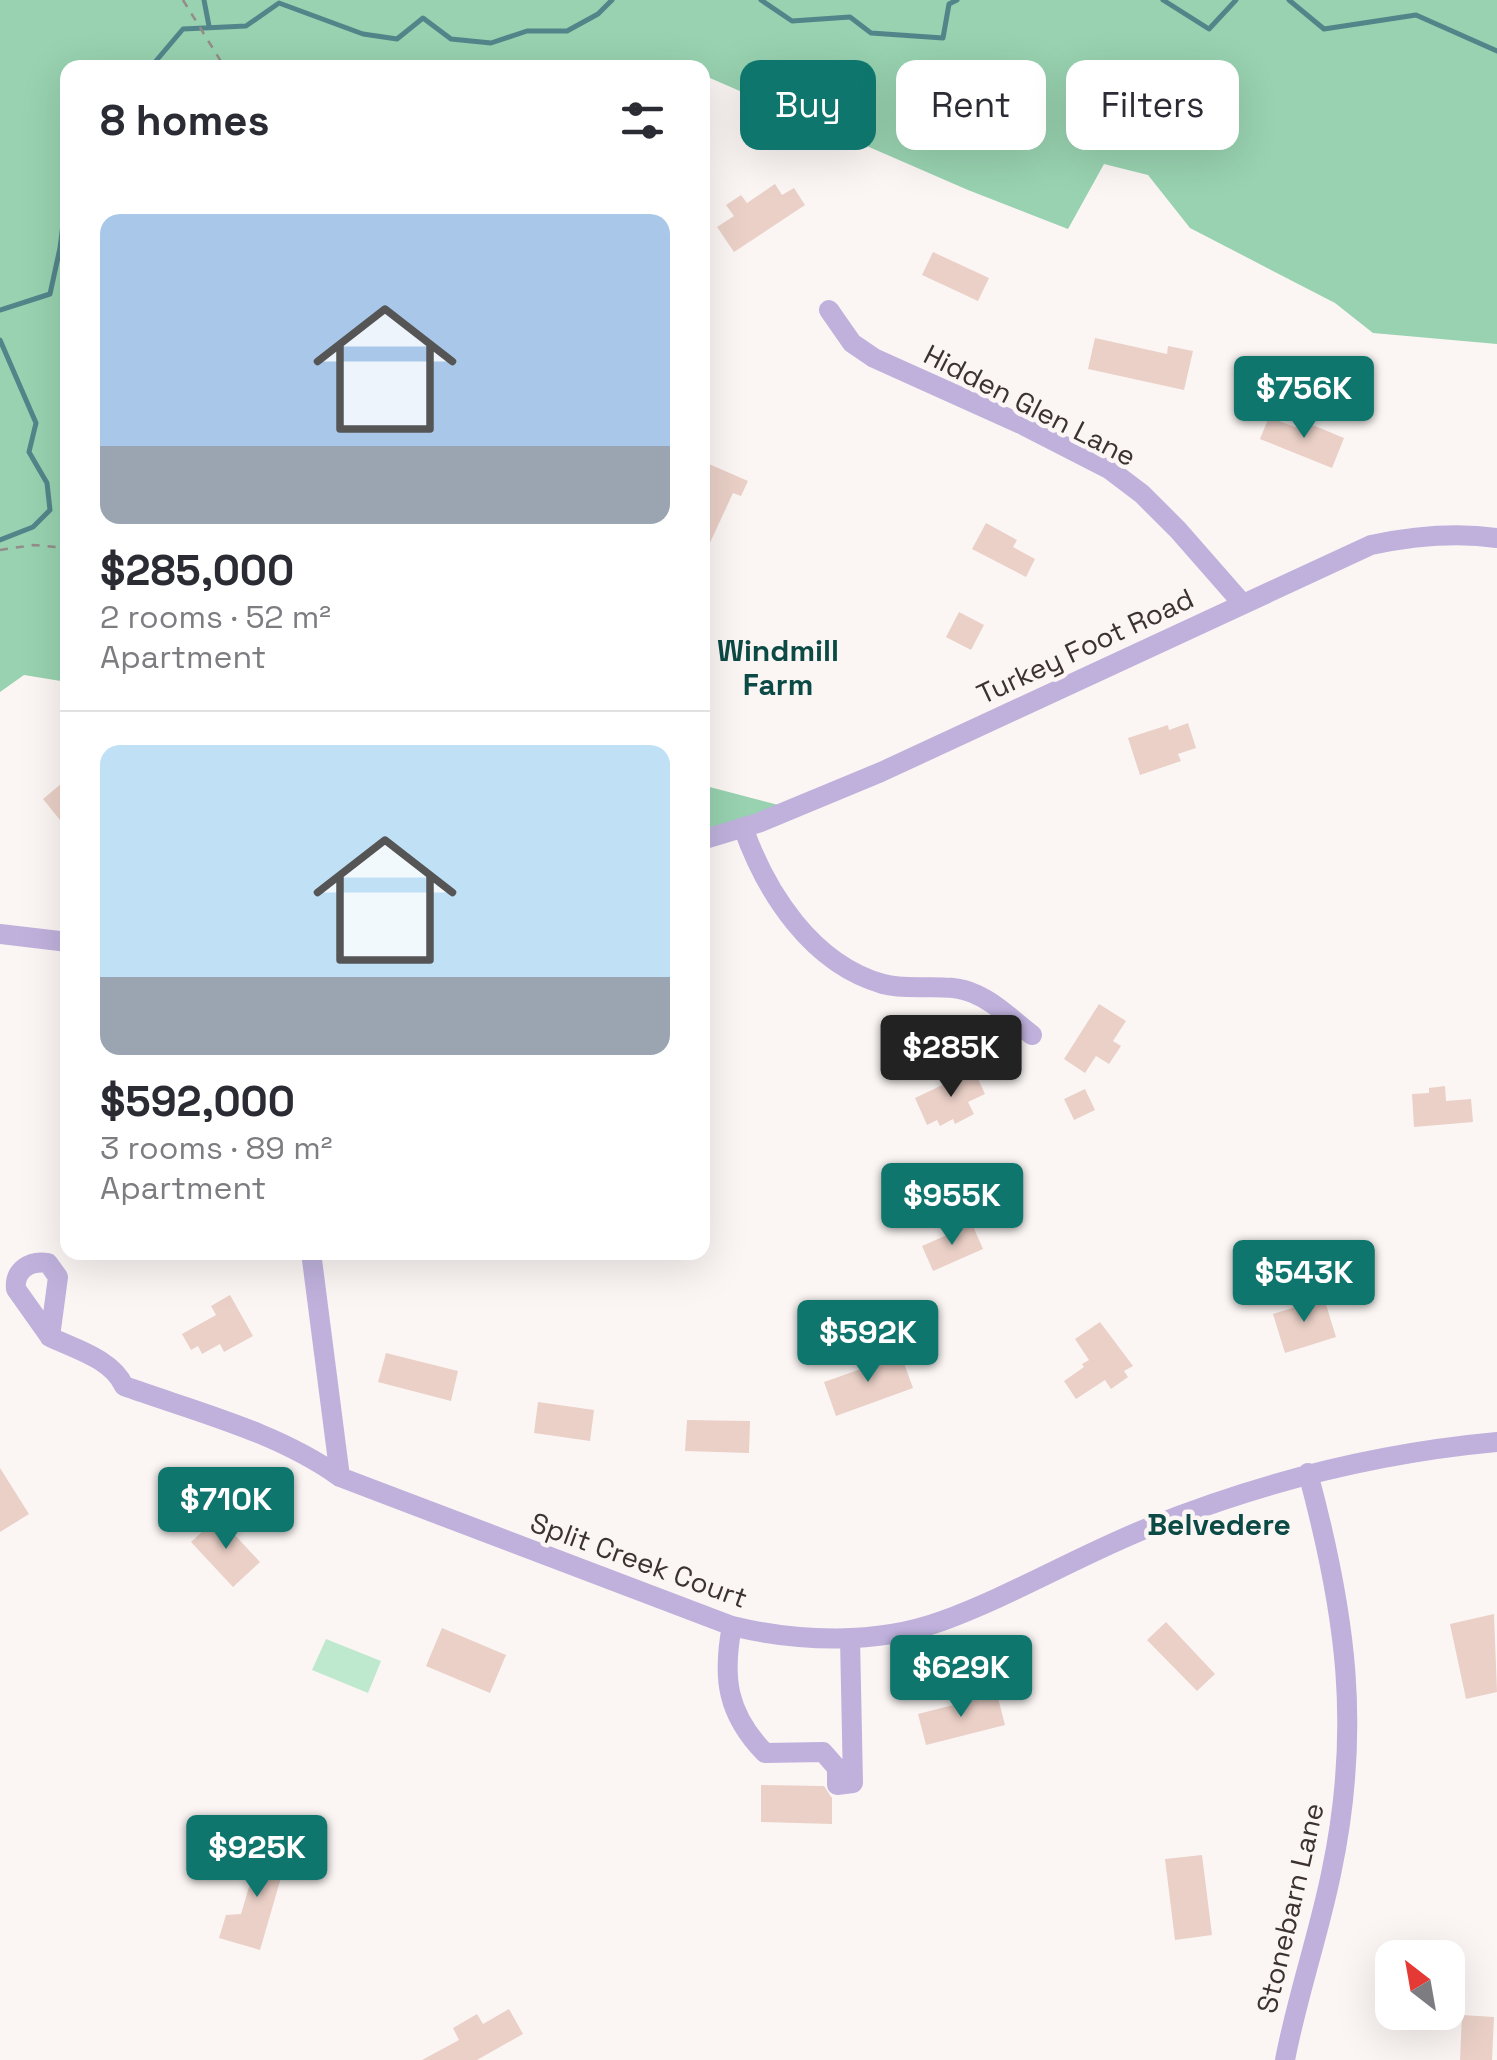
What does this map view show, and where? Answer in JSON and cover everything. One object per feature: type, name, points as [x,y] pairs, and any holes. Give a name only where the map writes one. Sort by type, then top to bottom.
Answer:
[{"type":"street","name":"Hidden Glen Lane","points":[[829,310],[852,343],[874,358],[1023,425],[1109,469],[1142,494],[1178,530],[1242,603]]},
{"type":"street","name":"Turkey Foot Road","points":[[710,838],[881,772],[1371,545],[1408,537],[1462,533],[1497,538]]},
{"type":"street","points":[[743,828],[754,859],[789,916],[841,964],[884,984],[973,992],[1032,1035]]},
{"type":"street","points":[[0,934],[60,941]]},
{"type":"street","points":[[312,1260],[340,1477]]},
{"type":"street","name":"Split Creek Court","points":[[50,1336],[107,1364],[124,1386],[270,1438],[314,1458],[340,1477],[732,1626],[771,1635],[850,1638],[896,1633],[941,1622],[1150,1527],[1308,1473],[1424,1449],[1497,1442]]},
{"type":"street","name":"Stonebarn Lane","points":[[1286,2060],[1294,2014],[1331,1877],[1348,1756],[1348,1680],[1342,1618],[1331,1557],[1308,1473]]},
{"type":"street","points":[[732,1626],[727,1679],[734,1712],[744,1732],[765,1753],[823,1752],[837,1768],[837,1785],[853,1783],[850,1638]]},
{"type":"path","points":[[184,0],[220,60]]},
{"type":"path","points":[[0,550],[32,545],[60,547]]},
{"type":"green space","points":[[0,0],[1497,0],[1497,344],[1373,333],[1335,303],[1190,228],[1148,175],[1104,164],[1068,229],[876,150],[876,60],[740,60],[740,91],[710,78],[710,60],[60,60],[60,681],[24,675],[0,692]]},
{"type":"green space","points":[[710,787],[794,809],[710,838]]},
{"type":"green space","points":[[326,1639],[381,1661],[368,1693],[312,1670]]},
{"type":"building","points":[[775,184],[782,195],[794,188],[805,205],[734,252],[717,227],[734,216],[726,205],[741,195],[747,203]]},
{"type":"building","points":[[933,252],[989,278],[978,301],[922,275]]},
{"type":"building","points":[[1095,338],[1167,354],[1168,346],[1193,351],[1184,390],[1088,369]]},
{"type":"building","points":[[1269,417],[1300,429],[1303,421],[1344,438],[1332,468],[1260,439]]},
{"type":"building","points":[[710,464],[748,481],[741,496],[733,493],[710,543]]},
{"type":"building","points":[[986,523],[1017,540],[1013,547],[1035,559],[1026,577],[972,549]]},
{"type":"building","points":[[959,612],[984,625],[971,650],[946,637]]},
{"type":"building","points":[[1188,723],[1196,748],[1178,754],[1181,761],[1140,775],[1128,738]]},
{"type":"building","points":[[60,785],[60,820],[43,799]]},
{"type":"building","points":[[1099,1004],[1126,1021],[1113,1041],[1121,1046],[1109,1064],[1096,1056],[1085,1073],[1064,1059]]},
{"type":"building","points":[[974,1070],[985,1094],[968,1102],[974,1114],[955,1124],[953,1119],[940,1126],[937,1120],[927,1125],[915,1098]]},
{"type":"building","points":[[1445,1086],[1446,1101],[1471,1099],[1473,1122],[1414,1127],[1412,1094],[1429,1093],[1429,1088]]},
{"type":"building","points":[[1085,1089],[1095,1110],[1074,1120],[1064,1099]]},
{"type":"building","points":[[972,1224],[983,1249],[933,1271],[922,1246]]},
{"type":"building","points":[[230,1295],[253,1336],[224,1352],[220,1344],[202,1354],[198,1346],[191,1350],[182,1334],[216,1315],[211,1306]]},
{"type":"building","points":[[1324,1298],[1336,1337],[1285,1353],[1273,1314]]},
{"type":"building","points":[[1100,1322],[1133,1366],[1124,1371],[1128,1377],[1111,1389],[1105,1380],[1076,1399],[1064,1381],[1089,1360],[1075,1339]]},
{"type":"building","points":[[386,1353],[458,1371],[451,1401],[378,1382]]},
{"type":"building","points":[[901,1355],[913,1388],[836,1416],[824,1382]]},
{"type":"building","points":[[538,1402],[594,1410],[590,1441],[534,1433]]},
{"type":"building","points":[[687,1420],[750,1421],[749,1453],[685,1451]]},
{"type":"building","points":[[0,1468],[29,1514],[0,1532]]},
{"type":"building","points":[[218,1517],[260,1562],[233,1587],[191,1542]]},
{"type":"building","points":[[1494,1614],[1497,1692],[1466,1699],[1450,1624]]},
{"type":"building","points":[[1166,1622],[1215,1674],[1197,1691],[1147,1640]]},
{"type":"building","points":[[442,1628],[506,1655],[490,1693],[426,1666]]},
{"type":"building","points":[[997,1694],[1005,1725],[926,1745],[918,1714]]},
{"type":"building","points":[[761,1785],[824,1786],[832,1798],[832,1824],[761,1822]]},
{"type":"building","points":[[262,1843],[289,1850],[260,1950],[219,1938],[226,1915],[241,1914]]},
{"type":"building","points":[[1202,1855],[1212,1935],[1175,1940],[1165,1859]]},
{"type":"building","points":[[509,2009],[523,2034],[477,2060],[422,2060],[459,2040],[453,2028],[477,2014],[483,2024]]},
{"type":"building","points":[[1465,2015],[1494,2017],[1492,2060],[1460,2060]]},
{"type":"waterway","points":[[204,0],[209,26]]},
{"type":"waterway","points":[[157,60],[183,29],[246,26],[279,3],[363,34],[397,39],[423,18],[451,39],[491,43],[527,31],[567,31],[598,14],[612,0]]},
{"type":"waterway","points":[[761,0],[792,21],[850,17],[871,33],[943,38],[949,4],[957,0]]},
{"type":"waterway","points":[[1163,0],[1209,29],[1236,0]]},
{"type":"waterway","points":[[1289,0],[1324,29],[1416,15],[1497,51]]},
{"type":"waterway","points":[[0,310],[50,294],[60,248]]},
{"type":"waterway","points":[[0,340],[36,423],[29,452],[47,483],[50,510],[33,527],[0,540]]},
{"type":"district","name":"Windmill Farm","points":[[778,667]]},
{"type":"district","name":"Belvedere","points":[[1219,1524]]}]
